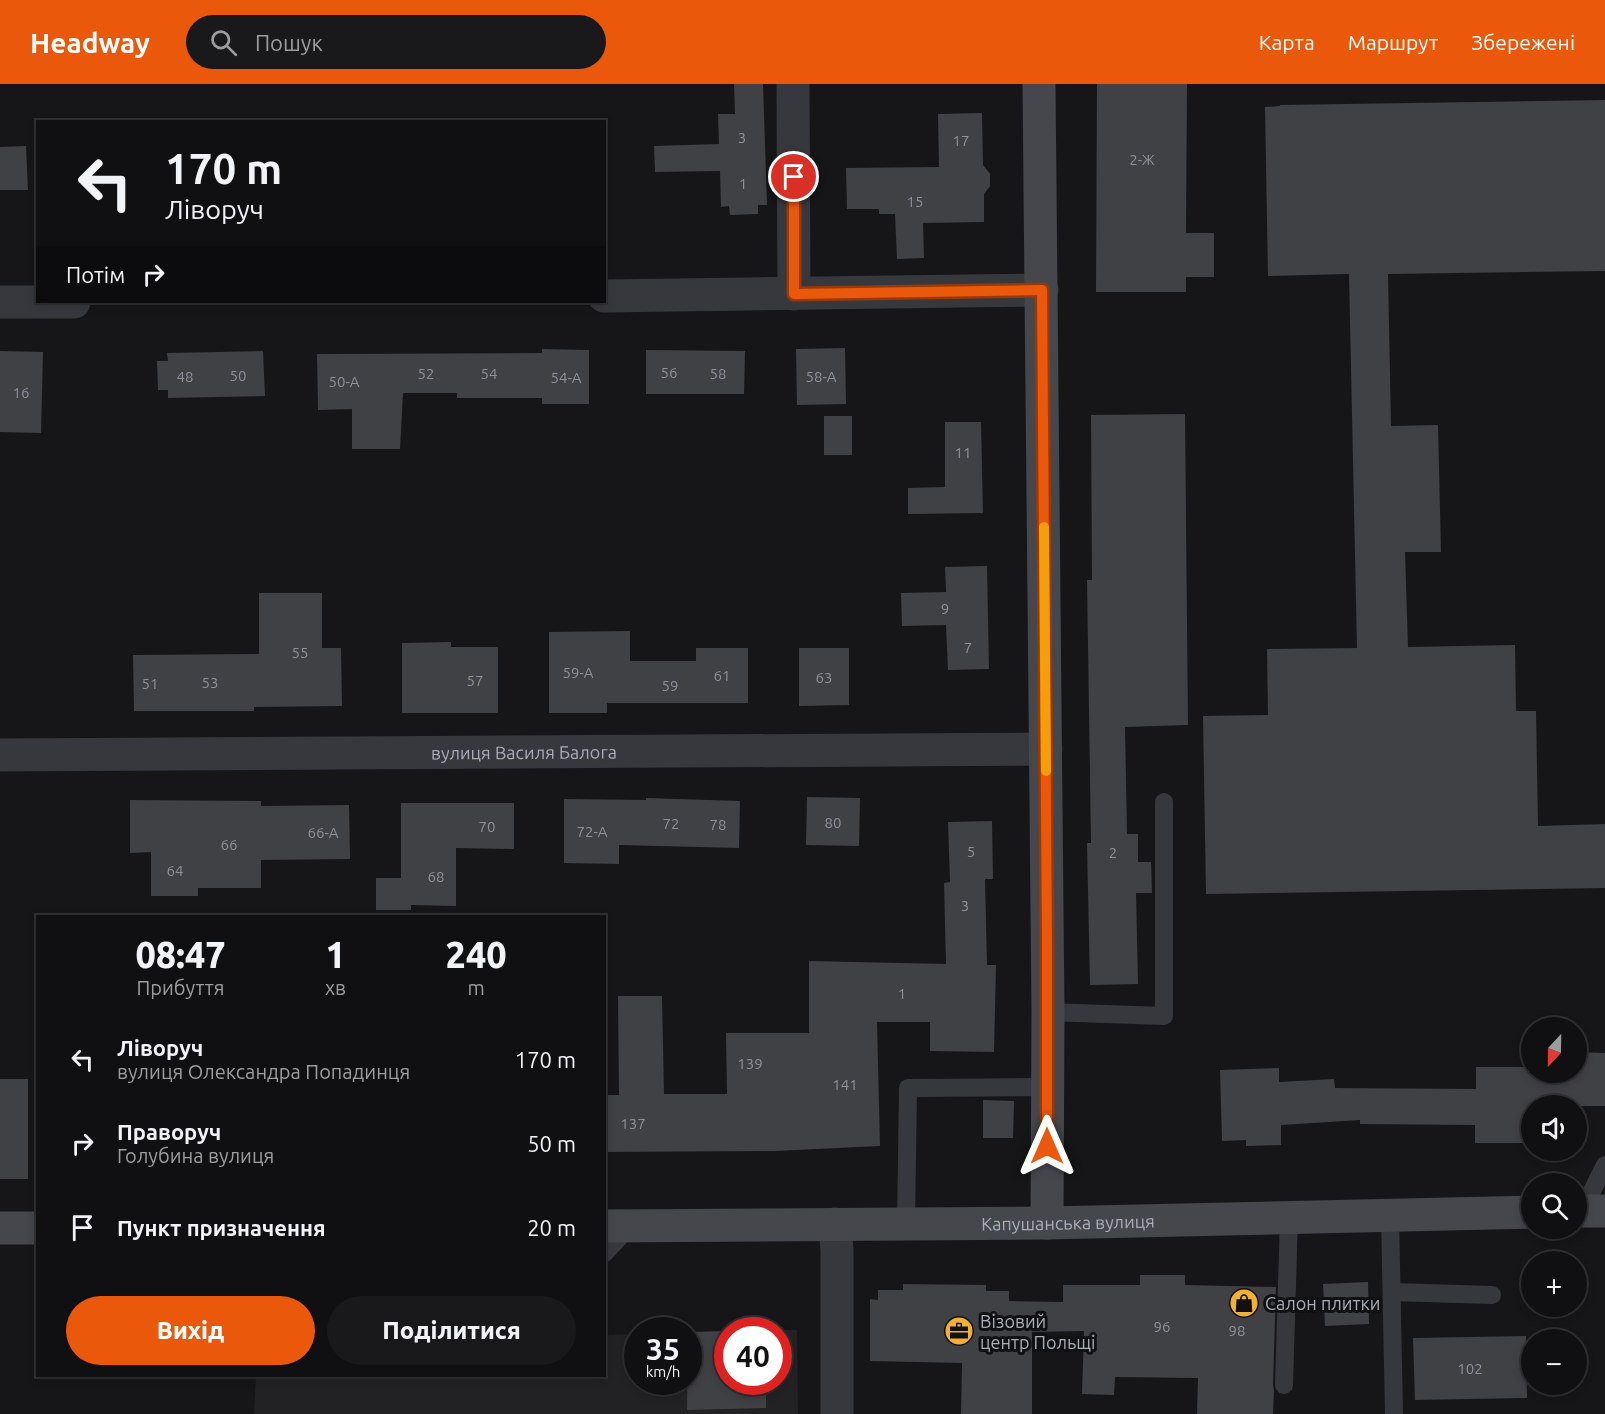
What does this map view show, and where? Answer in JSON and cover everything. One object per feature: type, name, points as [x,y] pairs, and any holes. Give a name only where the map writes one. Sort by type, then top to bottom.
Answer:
[{"type":"street","points":[[793,84],[794,294]]},
{"type":"street","points":[[1040,84],[1048,1012],[1047,1223]]},
{"type":"street","points":[[606,296],[1042,290]]},
{"type":"street","points":[[0,302],[36,302]]},
{"type":"street","name":"вулиця Василя Балога","points":[[0,755],[1046,749]]},
{"type":"street","name":"Капушанська вулиця","points":[[617,1226],[1047,1223],[1521,1212]]},
{"type":"street","points":[[835,1224],[837,1414]]},
{"type":"street","points":[[0,1228],[36,1228]]},
{"type":"lane","points":[[1048,1012],[1164,1016],[1164,802]]},
{"type":"lane","points":[[906,1224],[908,1088],[1048,1087]]},
{"type":"lane","points":[[1588,1211],[1605,1165]]},
{"type":"lane","points":[[1390,1215],[1394,1414]]},
{"type":"lane","points":[[1284,1384],[1289,1218]]},
{"type":"lane","points":[[606,1250],[617,1226]]},
{"type":"lane","points":[[1392,1292],[1492,1295]]},
{"type":"shaded area","points":[[792,1330],[797,1330],[798,1414],[254,1414],[256,1377],[606,1377],[606,1335],[624,1334],[624,1395],[702,1395],[702,1382],[714,1382],[714,1395],[792,1395]]},
{"type":"building","points":[[734,84],[763,84],[767,205],[758,205],[758,214],[730,215],[729,206],[721,207],[720,171],[655,172],[654,146],[719,144],[718,114],[735,114]]},
{"type":"building","points":[[1097,84],[1187,84],[1186,233],[1214,233],[1214,277],[1186,277],[1186,292],[1096,292]]},
{"type":"building","points":[[1605,100],[1605,271],[1388,274],[1391,426],[1438,425],[1441,552],[1405,552],[1408,647],[1515,645],[1516,711],[1536,711],[1538,826],[1605,824],[1605,888],[1206,894],[1203,716],[1268,715],[1267,649],[1357,648],[1349,274],[1268,276],[1265,107]]},
{"type":"building","points":[[982,113],[983,165],[990,174],[990,186],[984,194],[984,222],[923,223],[924,258],[897,259],[895,214],[879,214],[879,209],[847,209],[846,168],[939,167],[938,114]]},
{"type":"building","points":[[26,146],[28,190],[0,190],[0,147]]},
{"type":"building","points":[[845,348],[846,404],[797,405],[796,349]]},
{"type":"building","points":[[542,349],[589,350],[589,404],[542,404],[542,398],[457,398],[457,393],[403,393],[400,449],[352,449],[352,409],[318,410],[317,354],[542,353]]},
{"type":"building","points":[[646,350],[745,351],[744,394],[646,394]]},
{"type":"building","points":[[0,351],[43,352],[41,433],[0,432]]},
{"type":"building","points":[[263,351],[265,396],[168,398],[168,390],[158,390],[157,361],[168,361],[167,353]]},
{"type":"building","points":[[1185,414],[1188,725],[1125,727],[1127,834],[1138,834],[1138,862],[1151,862],[1152,893],[1136,893],[1138,984],[1090,985],[1087,843],[1091,843],[1087,580],[1092,580],[1091,415]]},
{"type":"building","points":[[824,416],[852,416],[852,455],[824,455]]},
{"type":"building","points":[[945,422],[981,422],[983,513],[908,514],[908,488],[945,487]]},
{"type":"building","points":[[987,566],[989,669],[948,670],[946,625],[902,626],[901,593],[946,592],[945,567]]},
{"type":"building","points":[[259,593],[322,593],[322,648],[341,648],[342,706],[254,707],[254,711],[134,711],[133,655],[259,654]]},
{"type":"building","points":[[630,631],[630,661],[696,661],[696,648],[748,648],[748,703],[607,703],[607,713],[549,713],[549,632]]},
{"type":"building","points":[[451,642],[451,647],[498,647],[498,713],[402,713],[402,643]]},
{"type":"building","points":[[799,648],[849,648],[849,705],[799,706]]},
{"type":"building","points":[[807,797],[860,798],[859,846],[806,845]]},
{"type":"building","points":[[646,798],[740,801],[739,848],[619,845],[619,864],[564,863],[564,799],[646,800]]},
{"type":"building","points":[[130,800],[261,801],[261,806],[349,805],[350,859],[261,860],[261,888],[198,888],[198,896],[151,896],[151,852],[130,853]]},
{"type":"building","points":[[401,803],[514,803],[514,849],[456,848],[456,906],[411,905],[411,910],[376,910],[376,878],[401,878]]},
{"type":"building","points":[[992,821],[993,879],[985,879],[987,965],[996,965],[994,1052],[930,1051],[930,1022],[877,1022],[880,1146],[775,1151],[608,1152],[607,1095],[619,1095],[618,996],[662,996],[664,1094],[727,1094],[726,1033],[809,1033],[809,961],[946,964],[944,883],[950,882],[948,822]]},
{"type":"building","points":[[1587,1052],[1605,1053],[1605,1106],[1587,1106],[1587,1095],[1521,1095],[1521,1143],[1475,1143],[1475,1125],[1360,1124],[1360,1120],[1281,1125],[1281,1145],[1246,1146],[1246,1140],[1222,1141],[1220,1070],[1279,1068],[1279,1082],[1334,1079],[1335,1088],[1476,1089],[1476,1067],[1521,1067],[1521,1083],[1587,1083]]},
{"type":"building","points":[[0,1079],[28,1079],[28,1179],[0,1179]]},
{"type":"building","points":[[983,1100],[1014,1101],[1013,1138],[983,1138]]},
{"type":"building","points":[[1140,1275],[1185,1275],[1185,1285],[1276,1287],[1273,1414],[1197,1414],[1198,1378],[1115,1377],[1114,1395],[1082,1394],[1084,1331],[1032,1332],[1032,1414],[961,1414],[962,1363],[870,1361],[870,1299],[878,1300],[878,1290],[903,1290],[903,1284],[986,1285],[986,1291],[1009,1291],[1009,1301],[1063,1302],[1063,1285],[1140,1285]]},
{"type":"building","points":[[1368,1282],[1369,1324],[1325,1326],[1323,1284]]},
{"type":"building","points":[[714,1331],[714,1395],[766,1395],[766,1408],[687,1410],[687,1395],[702,1395],[702,1332]]},
{"type":"building","points":[[1521,1336],[1521,1395],[1527,1395],[1527,1398],[1415,1400],[1413,1338]]},
{"type":"slow traffic","points":[[1044,527],[1046,771]]},
{"type":"place","name":"Салон плитки","points":[[1244,1303]]},
{"type":"place","name":"Візовий центр Польщі","points":[[959,1331]]},
{"type":"route","points":[[794,177],[794,294],[1042,290],[1047,1146]]}]
